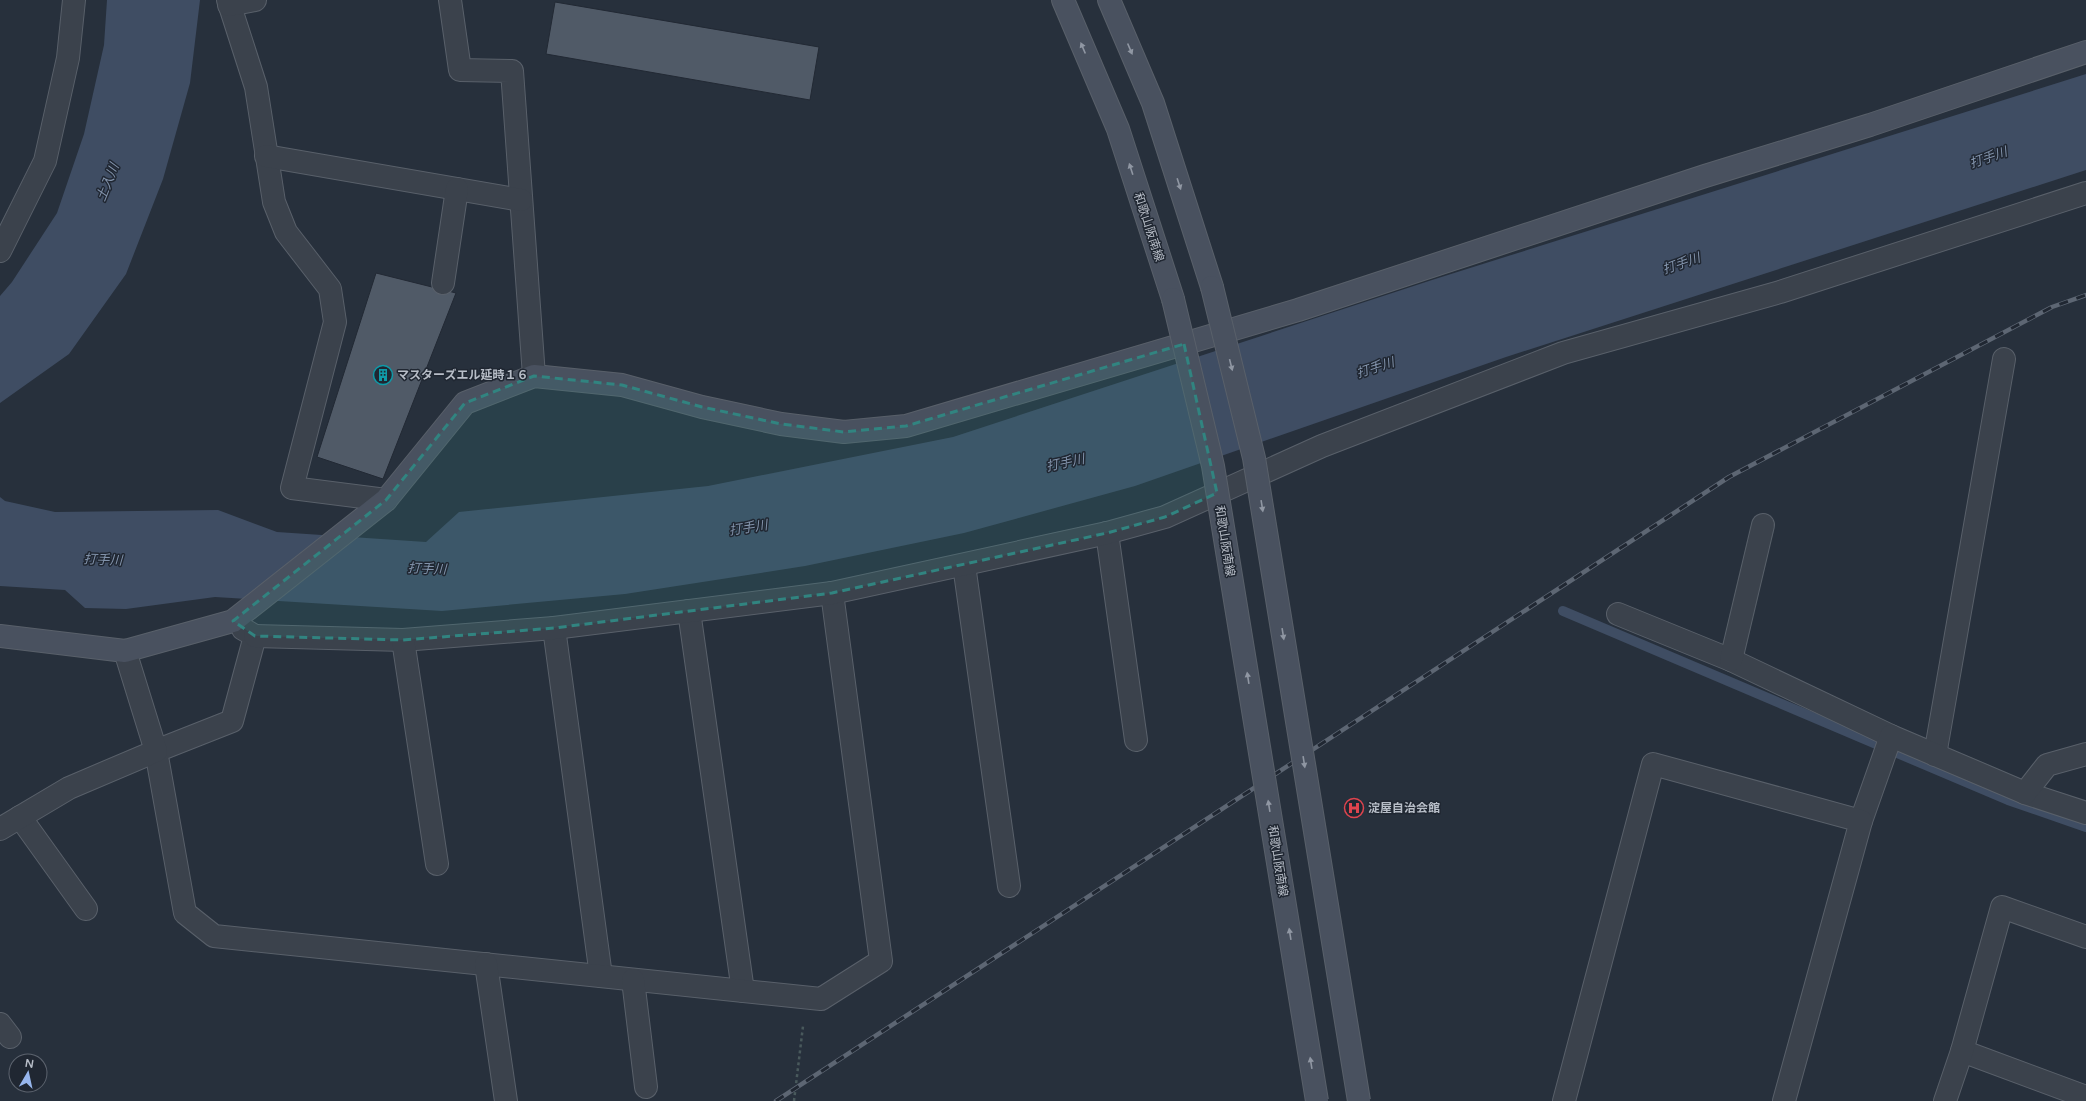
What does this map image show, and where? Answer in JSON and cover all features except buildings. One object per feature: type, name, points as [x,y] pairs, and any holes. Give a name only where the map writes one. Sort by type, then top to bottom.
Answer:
[{"type":"main road","name":"和歌山阪南線","points":[[1063,0],[1118,129],[1173,299],[1213,466],[1317,1101]]},
{"type":"main road","points":[[1109,0],[1152,104],[1212,287],[1254,458],[1359,1101]]},
{"type":"main road","points":[[0,636],[125,651],[233,622],[386,500],[465,403],[534,376],[622,385],[702,407],[789,425],[844,432],[906,426],[1298,310],[1705,176],[1870,125],[2086,52]]},
{"type":"street","points":[[0,251],[45,161],[68,58],[74,0]]},
{"type":"street","points":[[255,0],[228,2],[256,87],[274,202],[286,232],[330,289],[335,322],[292,488],[386,500]]},
{"type":"street","points":[[450,0],[460,70],[512,71],[534,376]]},
{"type":"street","points":[[266,156],[521,200]]},
{"type":"street","points":[[443,283],[457,189]]},
{"type":"street","points":[[233,622],[255,636],[403,640],[554,628],[832,593],[1107,533],[1165,517],[1322,446],[1563,353],[1780,292],[2086,193]]},
{"type":"street","points":[[1935,755],[2004,359]]},
{"type":"street","points":[[1730,660],[1763,525]]},
{"type":"street","points":[[1107,533],[1136,740]]},
{"type":"street","points":[[964,565],[1010,886]]},
{"type":"street","points":[[125,651],[156,751],[185,913],[214,936],[821,999],[881,960],[832,593]]},
{"type":"street","points":[[689,611],[743,991]]},
{"type":"street","points":[[1618,614],[1730,660],[1891,736],[2024,793],[2086,813]]},
{"type":"street","points":[[554,628],[601,976]]},
{"type":"street","points":[[0,829],[69,788],[232,721],[255,636]]},
{"type":"street","points":[[403,640],[437,864]]},
{"type":"street","points":[[1784,1101],[1861,820],[1891,736]]},
{"type":"street","points":[[2024,793],[2047,765],[2086,754]]},
{"type":"street","points":[[1564,1101],[1653,764],[1861,820]]},
{"type":"street","points":[[20,817],[86,909]]},
{"type":"street","points":[[1945,1101],[1962,1051],[2002,907],[2086,937]]},
{"type":"street","points":[[486,964],[506,1101]]},
{"type":"street","points":[[633,980],[646,1087]]},
{"type":"street","points":[[1962,1051],[2086,1098]]},
{"type":"path","points":[[794,1101],[807,998]]},
{"type":"highlighted area","points":[[1184,344],[1217,493],[1165,517],[1107,533],[832,593],[554,628],[403,640],[255,636],[233,621],[386,500],[465,403],[534,376],[622,385],[702,407],[781,424],[844,432],[906,426]]},
{"type":"water","name":"土入川","points":[[107,0],[200,0],[190,83],[163,179],[126,274],[69,354],[0,403],[0,296],[12,282],[57,213],[84,134],[104,45]]},
{"type":"water","name":"打手川","points":[[2086,74],[2086,170],[1506,357],[1135,486],[964,533],[805,566],[625,594],[442,611],[215,597],[126,609],[85,608],[65,590],[0,586],[0,497],[5,501],[55,512],[218,510],[277,532],[426,542],[459,512],[708,486],[953,437],[1432,280]]},
{"type":"waterway","points":[[1563,611],[2008,800],[2086,827]]},
{"type":"railway","points":[[776,1101],[1729,477],[2052,307],[2086,295]]},
{"type":"place","name":"マスターズエル延時１６","points":[[383,375]]},
{"type":"place","name":"淀屋自治会館","points":[[1354,808]]}]
